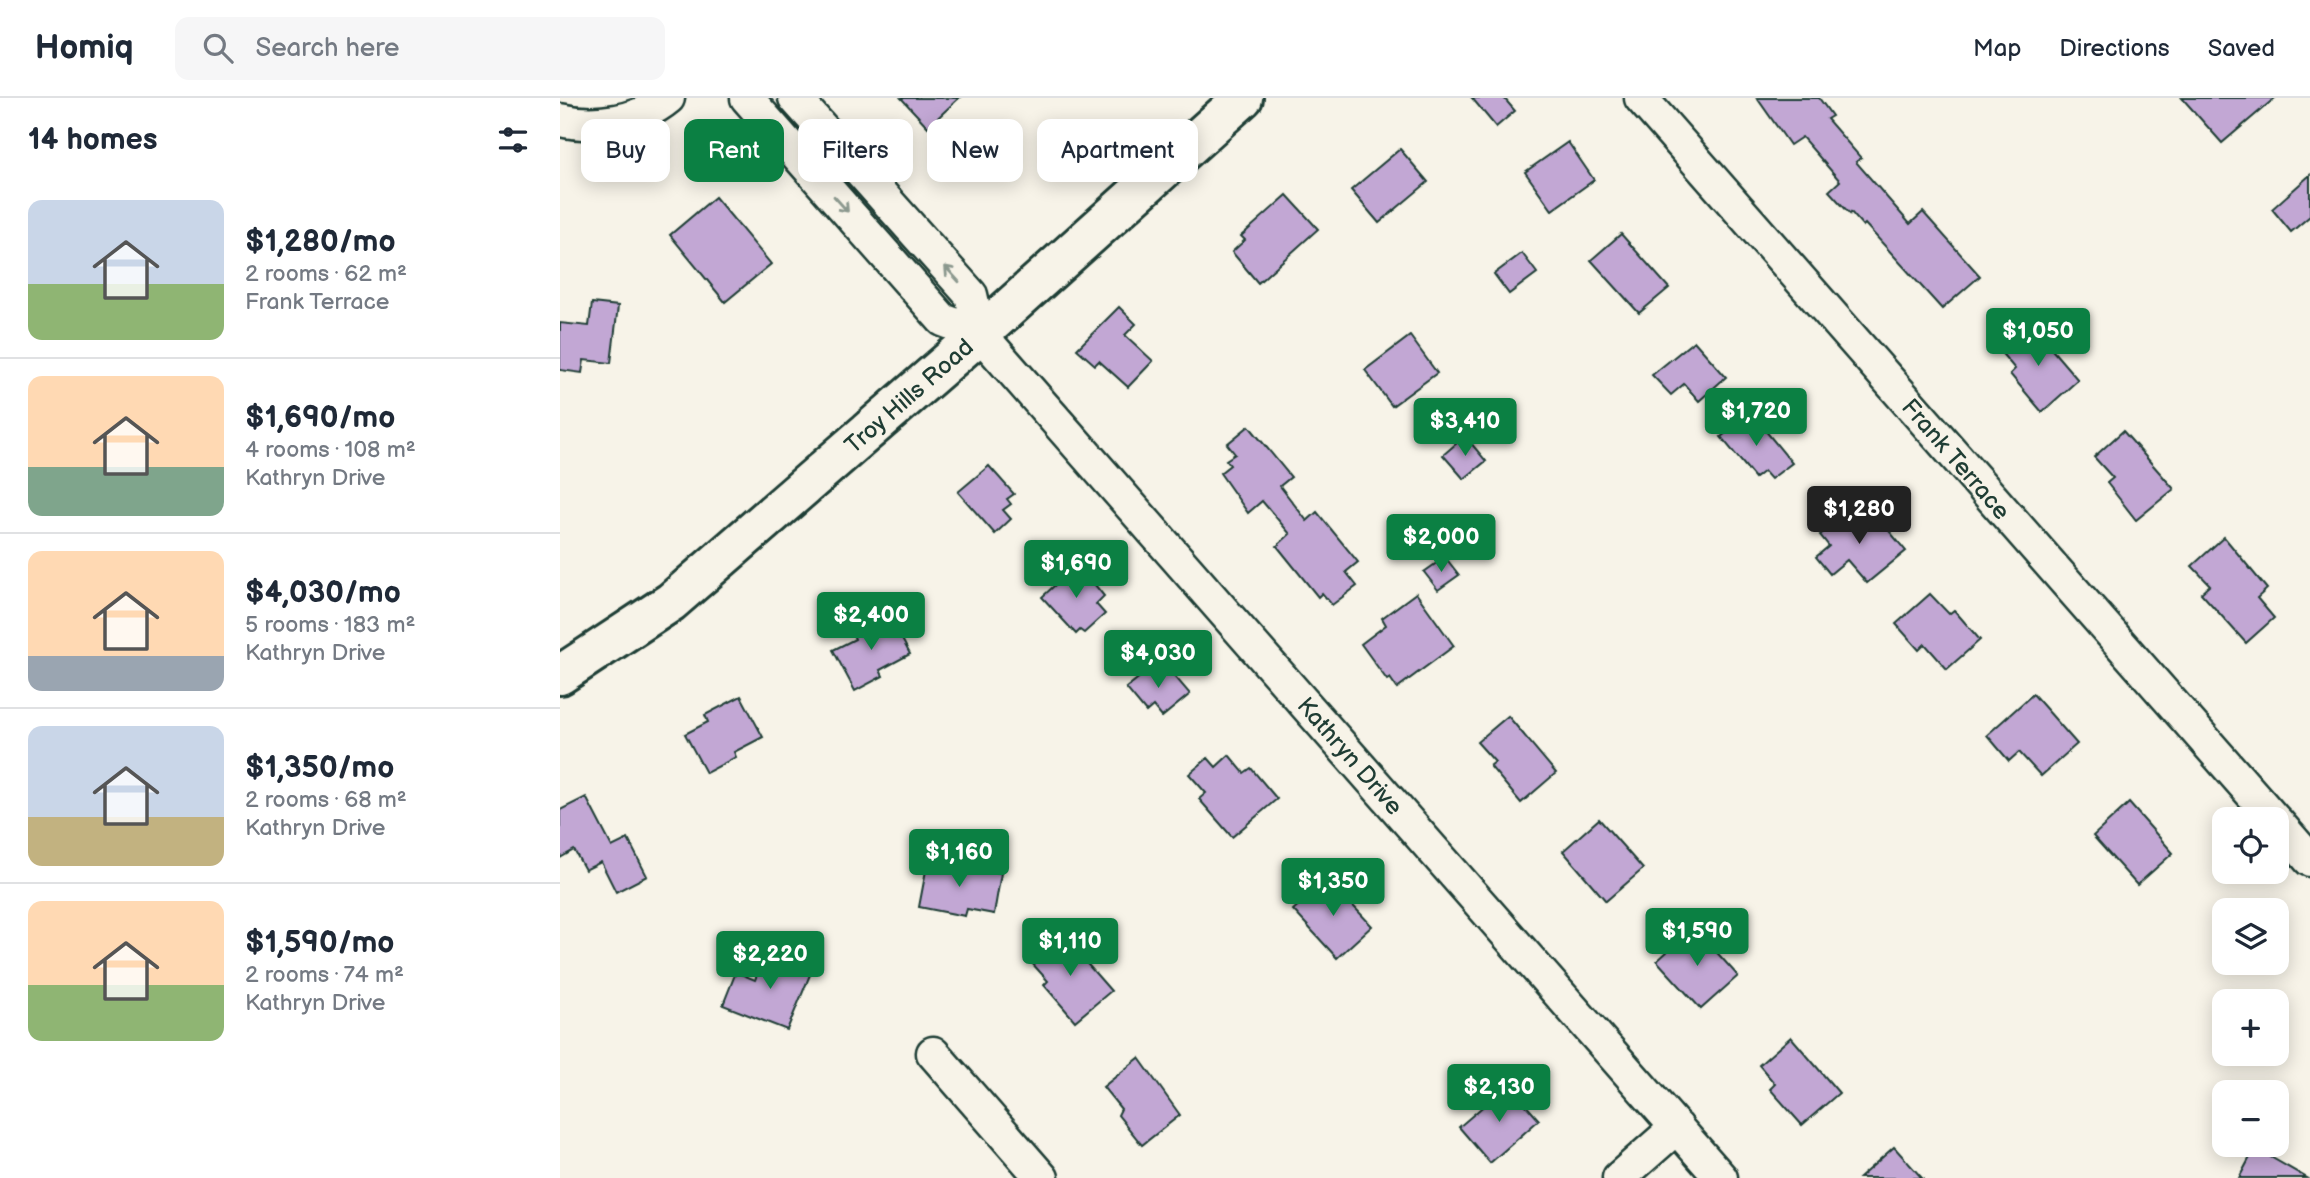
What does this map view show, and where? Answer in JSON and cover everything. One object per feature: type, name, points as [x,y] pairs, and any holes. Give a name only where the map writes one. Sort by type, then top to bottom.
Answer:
[{"type":"main road","name":"Troy Hills Road","points":[[560,676],[671,602],[980,334],[1243,98]]},
{"type":"street","points":[[560,120],[580,125],[616,121],[641,114],[668,98]]},
{"type":"street","points":[[747,98],[943,320],[980,334]]},
{"type":"street","points":[[795,98],[971,295],[980,334]]},
{"type":"street","name":"Frank Terrace","points":[[1641,98],[2263,807]]},
{"type":"street","name":"Kathryn Drive","points":[[980,334],[1721,1178]]},
{"type":"street","name":"Frank Terrace","points":[[2289,837],[2310,860]]},
{"type":"street","points":[[933,1053],[1042,1178]]},
{"type":"street","points":[[1619,1178],[1677,1127]]},
{"type":"building","points":[[901,98],[959,98],[937,119],[927,119],[927,126]]},
{"type":"building","points":[[1472,98],[1504,98],[1515,111],[1496,127]]},
{"type":"building","points":[[1757,98],[1819,98],[1832,116],[1827,119],[1861,158],[1856,162],[1910,224],[1923,212],[1980,276],[1942,309],[1865,224],[1863,226],[1829,191],[1840,181],[1802,137],[1790,145]]},
{"type":"building","points":[[2182,98],[2275,98],[2222,143]]},
{"type":"building","points":[[1568,142],[1594,180],[1552,210],[1525,172]]},
{"type":"building","points":[[1400,149],[1428,182],[1379,223],[1351,190]]},
{"type":"building","points":[[2310,175],[2310,216],[2291,232],[2272,209]]},
{"type":"building","points":[[1287,195],[1318,229],[1258,283],[1232,252],[1245,240],[1241,236]]},
{"type":"building","points":[[715,197],[771,264],[725,302],[670,235]]},
{"type":"building","points":[[1621,234],[1669,288],[1639,313],[1591,260]]},
{"type":"building","points":[[1522,253],[1537,273],[1509,294],[1494,274]]},
{"type":"building","points":[[592,303],[618,306],[611,363],[584,360],[582,373],[560,370],[560,323],[589,326]]},
{"type":"building","points":[[1119,307],[1136,324],[1125,335],[1153,361],[1128,387],[1099,361],[1095,365],[1077,349]]},
{"type":"building","points":[[2030,324],[2078,380],[2042,412],[2010,374],[2015,369],[1999,350]]},
{"type":"building","points":[[1410,336],[1437,373],[1392,406],[1365,370]]},
{"type":"building","points":[[1694,341],[1726,377],[1699,401],[1684,384],[1671,395],[1652,375]]},
{"type":"building","points":[[1751,413],[1792,463],[1771,479],[1764,471],[1755,478],[1721,437]]},
{"type":"building","points":[[1249,426],[1291,477],[1280,486],[1307,521],[1317,512],[1358,562],[1346,572],[1357,586],[1332,605],[1322,593],[1318,597],[1277,546],[1290,534],[1262,501],[1248,513],[1220,473],[1230,465],[1226,460],[1235,454],[1227,444]]},
{"type":"building","points":[[2123,431],[2174,489],[2136,520],[2107,483],[2113,478],[2094,457]]},
{"type":"building","points":[[1465,436],[1486,461],[1464,479],[1443,455]]},
{"type":"building","points":[[989,466],[1014,494],[1007,499],[1011,504],[1003,510],[1011,519],[995,534],[958,492]]},
{"type":"building","points":[[1855,506],[1872,527],[1880,520],[1906,551],[1867,583],[1847,560],[1830,574],[1816,557],[1829,546],[1820,535]]},
{"type":"building","points":[[2224,537],[2267,589],[2257,598],[2274,618],[2246,643],[2201,593],[2210,585],[2192,566]]},
{"type":"building","points":[[1445,557],[1459,575],[1438,590],[1424,572]]},
{"type":"building","points":[[1078,564],[1104,596],[1096,604],[1105,614],[1084,633],[1080,630],[1076,634],[1042,597]]},
{"type":"building","points":[[1416,593],[1454,646],[1397,688],[1390,678],[1387,680],[1361,644],[1386,625],[1382,618]]},
{"type":"building","points":[[1930,594],[1949,614],[1954,610],[1980,640],[1947,669],[1925,644],[1919,650],[1896,624]]},
{"type":"building","points":[[888,613],[910,654],[880,670],[883,676],[855,691],[833,650],[855,639],[852,632]]},
{"type":"building","points":[[1161,660],[1190,694],[1162,717],[1153,706],[1146,712],[1126,688]]},
{"type":"building","points":[[2033,694],[2077,744],[2041,776],[2019,752],[2009,761],[1987,735]]},
{"type":"building","points":[[741,696],[763,737],[734,752],[736,757],[706,773],[685,734],[708,722],[705,715]]},
{"type":"building","points":[[1508,716],[1556,773],[1521,803],[1490,766],[1495,762],[1477,742]]},
{"type":"building","points":[[1229,755],[1244,773],[1251,768],[1277,799],[1232,837],[1199,799],[1206,793],[1189,774],[1208,758],[1216,767]]},
{"type":"building","points":[[586,797],[612,847],[628,839],[647,876],[616,892],[601,862],[585,870],[574,850],[560,858],[560,810]]},
{"type":"building","points":[[2129,803],[2173,853],[2137,885],[2093,836]]},
{"type":"building","points":[[1599,819],[1643,869],[1606,901],[1563,851]]},
{"type":"building","points":[[928,860],[1001,873],[994,914],[967,909],[965,916],[919,907]]},
{"type":"building","points":[[1328,879],[1372,926],[1337,958],[1293,910]]},
{"type":"building","points":[[1694,927],[1738,976],[1701,1009],[1657,961]]},
{"type":"building","points":[[1062,935],[1111,991],[1075,1021],[1044,985],[1048,981],[1031,962]]},
{"type":"building","points":[[766,952],[812,970],[787,1030],[723,1005],[736,972],[755,980]]},
{"type":"building","points":[[1791,1037],[1839,1093],[1802,1125],[1770,1089],[1775,1084],[1759,1065]]},
{"type":"building","points":[[1139,1058],[1180,1115],[1142,1145],[1118,1115],[1121,1109],[1103,1087]]},
{"type":"building","points":[[1508,1085],[1539,1120],[1490,1163],[1459,1127]]},
{"type":"building","points":[[1894,1147],[1922,1178],[1859,1178]]},
{"type":"building","points":[[2250,1157],[2271,1157],[2307,1178],[2239,1178]]}]
